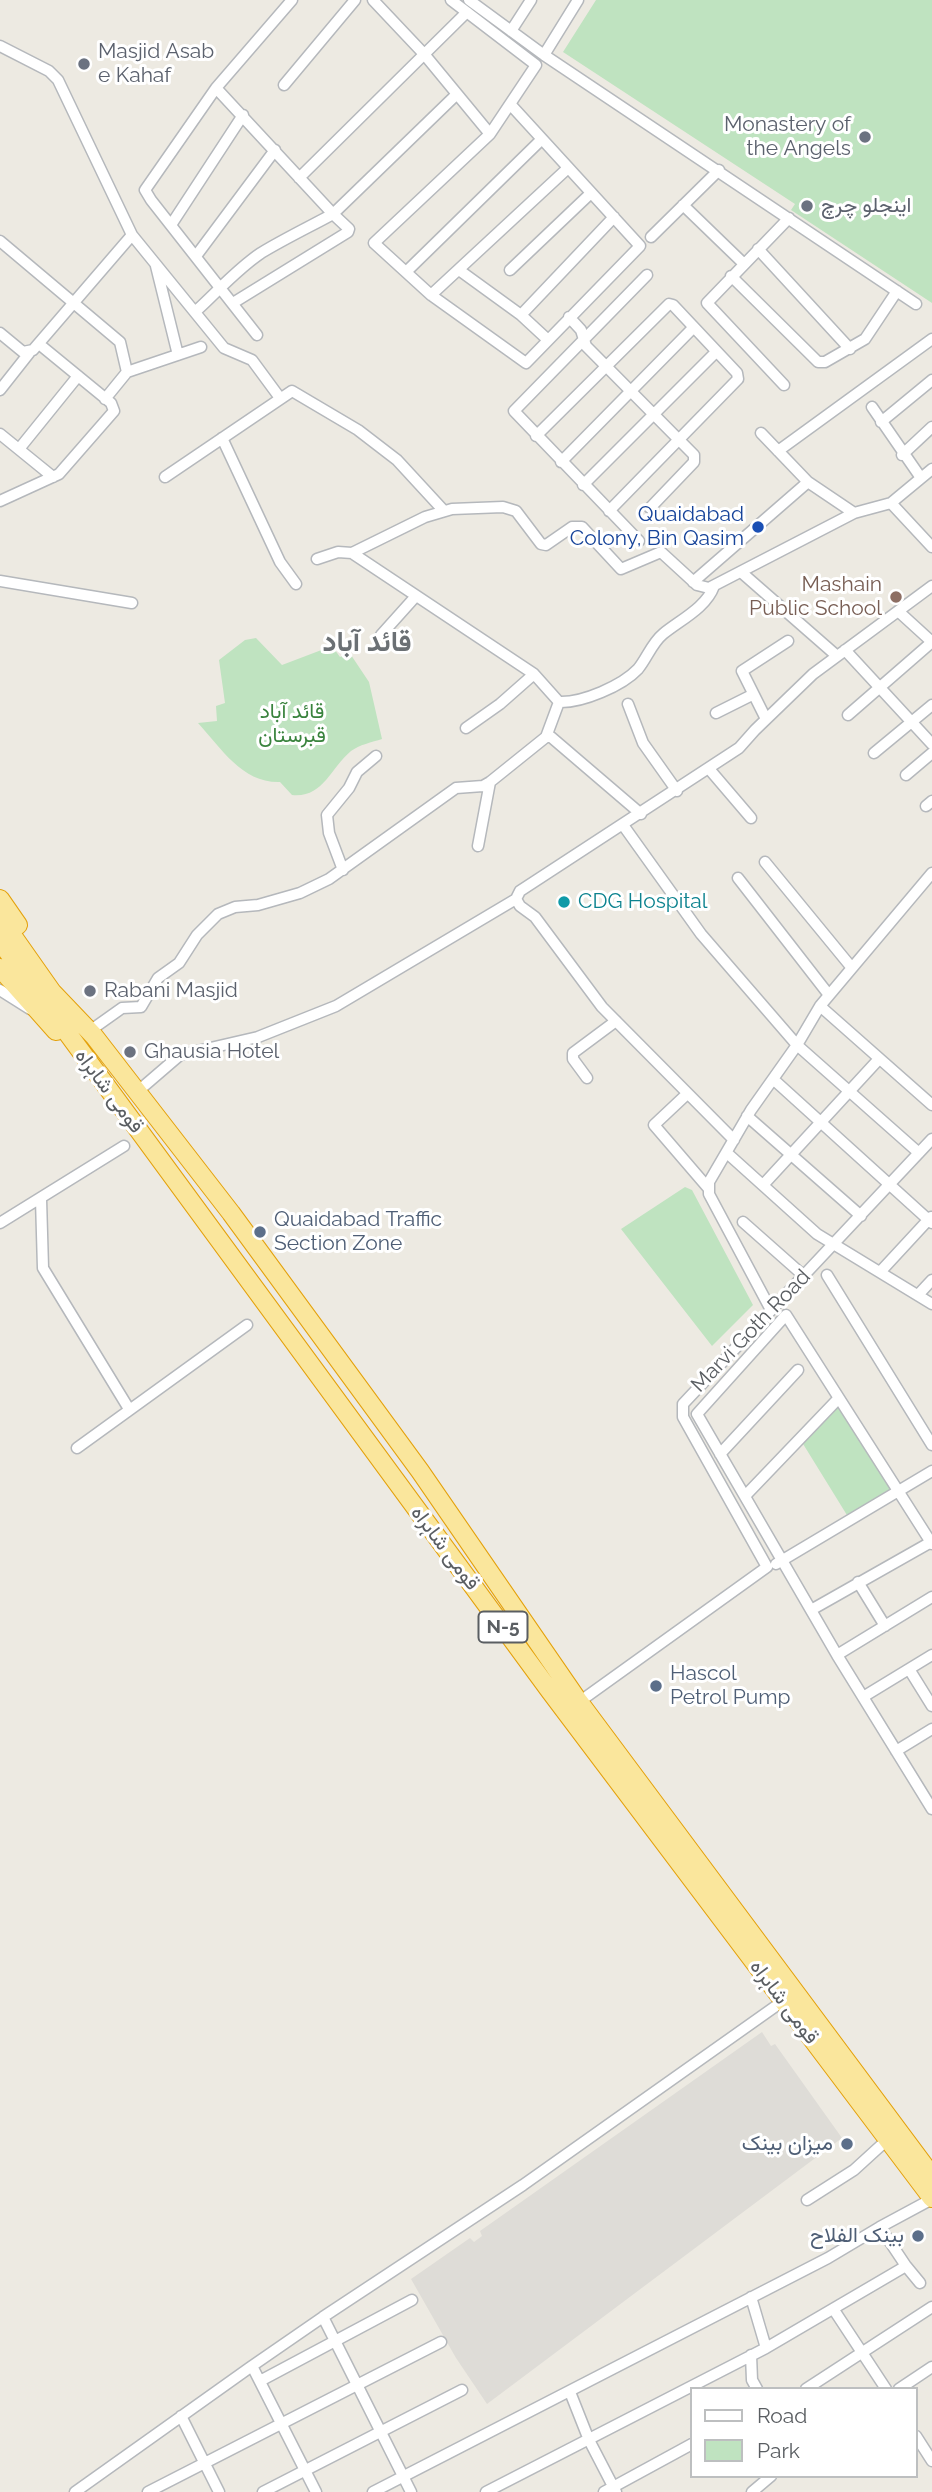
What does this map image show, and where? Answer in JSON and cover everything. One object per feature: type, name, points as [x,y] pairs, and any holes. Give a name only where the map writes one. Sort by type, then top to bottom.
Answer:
[{"type":"highway","points":[[0,900],[92,1033]]},
{"type":"highway","name":"N-5","points":[[0,918],[46,993]]},
{"type":"highway","name":"N-5","points":[[0,941],[46,993]]},
{"type":"highway","points":[[0,968],[38,1015],[79,1052]]},
{"type":"highway","name":"قومی شاہراہ","points":[[46,993],[92,1033],[231,1213],[420,1471],[579,1702],[932,2176]]},
{"type":"highway","name":"قومی شاہراہ","points":[[46,993],[79,1052],[550,1692],[932,2199]]},
{"type":"street","points":[[257,335],[145,190],[216,88],[292,0]]},
{"type":"street","points":[[284,85],[355,0]]},
{"type":"street","points":[[373,0],[424,54],[490,134]]},
{"type":"street","points":[[451,0],[536,65],[510,104],[490,134],[374,243],[431,295],[526,363],[640,246],[510,104]]},
{"type":"street","points":[[469,0],[544,55],[916,304]]},
{"type":"street","points":[[482,11],[489,0]]},
{"type":"street","points":[[511,31],[531,0]]},
{"type":"street","points":[[544,55],[578,0]]},
{"type":"street","points":[[299,178],[467,12]]},
{"type":"street","points":[[0,46],[49,71],[58,80],[132,235],[228,352],[252,360],[280,398]]},
{"type":"street","points":[[216,88],[349,229],[233,303]]},
{"type":"street","points":[[196,311],[261,253],[333,214],[457,94]]},
{"type":"street","points":[[171,225],[243,115]]},
{"type":"street","points":[[407,271],[541,139]]},
{"type":"street","points":[[196,256],[275,149]]},
{"type":"street","points":[[431,295],[568,168]]},
{"type":"street","points":[[651,237],[719,170]]},
{"type":"street","points":[[510,270],[592,193]]},
{"type":"street","points":[[683,205],[743,263]]},
{"type":"street","points":[[521,315],[614,217]]},
{"type":"street","points":[[784,386],[708,307],[708,300],[789,218]]},
{"type":"street","points":[[0,390],[132,235]]},
{"type":"street","points":[[0,241],[120,342],[127,372]]},
{"type":"street","points":[[758,249],[849,349]]},
{"type":"street","points":[[156,264],[178,355]]},
{"type":"street","points":[[458,270],[521,315],[548,340]]},
{"type":"street","points":[[639,541],[514,414],[514,409],[647,275]]},
{"type":"street","points":[[731,276],[812,359],[825,362],[865,339],[897,291]]},
{"type":"street","points":[[536,436],[669,304],[737,373],[738,379],[609,511]]},
{"type":"street","points":[[569,317],[581,330],[582,339],[605,366],[694,455],[694,462],[650,508]]},
{"type":"street","points":[[561,462],[693,328]]},
{"type":"street","points":[[0,333],[23,352],[30,352]]},
{"type":"street","points":[[778,451],[932,339]]},
{"type":"street","points":[[0,501],[53,477],[114,411],[105,399],[39,344]]},
{"type":"street","points":[[105,399],[127,372],[201,347]]},
{"type":"street","points":[[583,485],[716,352]]},
{"type":"street","points":[[19,449],[78,376]]},
{"type":"street","points":[[881,422],[932,380]]},
{"type":"street","points":[[165,477],[280,398],[296,392],[358,430],[397,460],[444,511]]},
{"type":"street","points":[[872,407],[902,455],[921,478]]},
{"type":"street","points":[[902,455],[932,427]]},
{"type":"street","points":[[761,433],[808,482],[854,513]]},
{"type":"street","points":[[0,434],[53,477]]},
{"type":"street","points":[[222,438],[279,562],[296,584]]},
{"type":"street","points":[[352,553],[425,517],[444,511],[503,508],[516,511],[541,544],[546,545],[572,527],[582,527],[621,569],[662,552],[703,589],[714,586],[854,513],[891,503],[932,469]]},
{"type":"street","points":[[693,582],[808,482]]},
{"type":"street","points":[[891,503],[932,547]]},
{"type":"street","points":[[317,559],[338,552],[352,553],[534,674],[559,702]]},
{"type":"street","points":[[741,572],[880,686],[932,744]]},
{"type":"street","points":[[0,581],[132,603]]},
{"type":"street","points":[[559,702],[579,699],[625,680],[637,670],[658,639],[705,601],[714,586]]},
{"type":"street","points":[[137,1092],[180,1055],[258,1037],[337,1006],[516,899],[520,891],[710,770],[739,748],[766,719],[841,653],[932,586]]},
{"type":"street","points":[[381,635],[416,596]]},
{"type":"street","points":[[848,715],[932,642],[898,611]]},
{"type":"street","points":[[766,719],[752,695],[743,669],[788,640]]},
{"type":"street","points":[[466,728],[500,704],[534,674]]},
{"type":"street","points":[[716,713],[752,695]]},
{"type":"street","points":[[92,1033],[122,1008],[141,1007],[158,978],[179,963],[197,935],[218,914],[235,907],[258,905],[300,893],[343,870],[456,788],[483,786],[490,782],[546,737],[559,702]]},
{"type":"street","points":[[628,704],[643,743],[677,791]]},
{"type":"street","points":[[874,753],[932,705]]},
{"type":"street","points":[[546,737],[551,737],[640,814]]},
{"type":"street","points":[[906,775],[932,753]]},
{"type":"street","points":[[343,870],[328,833],[327,815],[349,788],[357,772],[376,756]]},
{"type":"street","points":[[710,770],[751,818]]},
{"type":"street","points":[[478,846],[490,782]]},
{"type":"street","points":[[623,825],[701,934],[797,1045],[919,1153]]},
{"type":"street","points":[[765,862],[852,968]]},
{"type":"street","points":[[709,1189],[709,1182],[747,1116],[797,1045],[820,1006],[932,873]]},
{"type":"street","points":[[738,878],[829,995]]},
{"type":"street","points":[[516,899],[520,906],[535,917],[616,1021],[734,1140]]},
{"type":"street","points":[[1,992],[38,1015]]},
{"type":"street","points":[[820,1006],[932,1105]]},
{"type":"street","points":[[587,1078],[573,1059],[573,1053],[616,1021]]},
{"type":"street","points":[[763,1185],[819,1121],[879,1059]]},
{"type":"street","points":[[773,1079],[931,1219],[881,1271]]},
{"type":"street","points":[[687,1094],[654,1125],[709,1189],[771,1310]]},
{"type":"street","points":[[747,1116],[861,1216]]},
{"type":"street","name":"Marvi Goth Road","points":[[767,1567],[682,1411],[687,1397],[837,1243],[932,1139]]},
{"type":"street","points":[[0,1223],[124,1146]]},
{"type":"street","points":[[727,1153],[817,1234],[837,1243],[932,1304]]},
{"type":"street","points":[[41,1199],[43,1268],[129,1409]]},
{"type":"street","points":[[743,1222],[804,1276]]},
{"type":"street","points":[[827,1275],[932,1445]]},
{"type":"street","points":[[918,1295],[932,1280]]},
{"type":"street","points":[[811,1610],[931,1543],[837,1400],[786,1315],[698,1409],[697,1414],[837,1655],[932,1809]]},
{"type":"street","points":[[77,1448],[247,1325]]},
{"type":"street","points":[[720,1454],[798,1370]]},
{"type":"street","points":[[745,1496],[837,1400]]},
{"type":"street","points":[[579,1702],[767,1567],[782,1561],[932,1471]]},
{"type":"street","points":[[858,1582],[885,1626]]},
{"type":"street","points":[[837,1655],[932,1597]]},
{"type":"street","points":[[863,1697],[932,1655]]},
{"type":"street","points":[[909,1669],[932,1706]]},
{"type":"street","points":[[896,1751],[932,1729]]},
{"type":"street","points":[[75,2492],[323,2317],[523,2185],[783,2001]]},
{"type":"street","points":[[807,2200],[854,2170],[888,2139]]},
{"type":"street","points":[[373,2492],[570,2392],[932,2199]]},
{"type":"street","points":[[880,2227],[920,2283]]},
{"type":"street","points":[[691,2387],[834,2310],[906,2266]]},
{"type":"street","points":[[751,2297],[766,2348]]},
{"type":"street","points":[[260,2381],[412,2300]]},
{"type":"street","points":[[809,2387],[932,2307]]},
{"type":"street","points":[[834,2310],[885,2387]]},
{"type":"street","points":[[323,2317],[411,2492]]},
{"type":"street","points":[[148,2492],[441,2342]]},
{"type":"street","points":[[751,2356],[752,2380],[756,2387]]},
{"type":"street","points":[[252,2366],[316,2492]]},
{"type":"street","points":[[902,2387],[932,2367]]},
{"type":"street","points":[[486,2492],[690,2388]]},
{"type":"street","points":[[263,2492],[462,2390]]},
{"type":"street","points":[[570,2392],[611,2490],[690,2445]]},
{"type":"street","points":[[181,2416],[219,2492]]},
{"type":"street","points":[[918,2440],[932,2461]]},
{"type":"street","points":[[752,2492],[769,2478]]},
{"type":"shaded area","points":[[762,2032],[771,2046],[775,2044],[842,2138],[487,2404],[456,2358],[411,2279],[470,2238],[474,2242],[482,2236],[480,2231]]},
{"type":"green space","points":[[596,0],[932,0],[932,303],[791,210],[795,204],[563,52]]},
{"type":"green space","name":"قائد آباد قبرستان","points":[[256,638],[282,665],[332,646],[340,657],[349,652],[369,682],[382,739],[351,751],[325,781],[303,795],[292,795],[280,782],[267,781],[244,771],[198,723],[217,721],[216,706],[225,703],[219,660],[245,640]]},
{"type":"green space","points":[[685,1187],[692,1190],[753,1305],[712,1346],[621,1229]]},
{"type":"green space","points":[[837,1400],[898,1491],[850,1520],[800,1439]]},
{"type":"place","name":"Masjid Asab e Kahaf","points":[[84,64]]},
{"type":"place","name":"Monastery of the Angels","points":[[865,137]]},
{"type":"place","name":"اینجلو چرچ","points":[[807,206]]},
{"type":"place","name":"Quaidabad Colony, Bin Qasim","points":[[758,527]]},
{"type":"place","name":"Mashain Public School","points":[[896,597]]},
{"type":"place","name":"CDG Hospital","points":[[564,902]]},
{"type":"place","name":"Rabani Masjid","points":[[90,991]]},
{"type":"place","name":"Ghausia Hotel","points":[[130,1052]]},
{"type":"place","name":"Quaidabad Traffic Section Zone","points":[[260,1232]]},
{"type":"place","name":"Hascol Petrol Pump","points":[[656,1686]]},
{"type":"place","name":"میزان بینک","points":[[847,2144]]},
{"type":"place","name":"بینک الفلاح","points":[[918,2236]]},
{"type":"district","name":"قائد آباد","points":[[367,643]]}]
